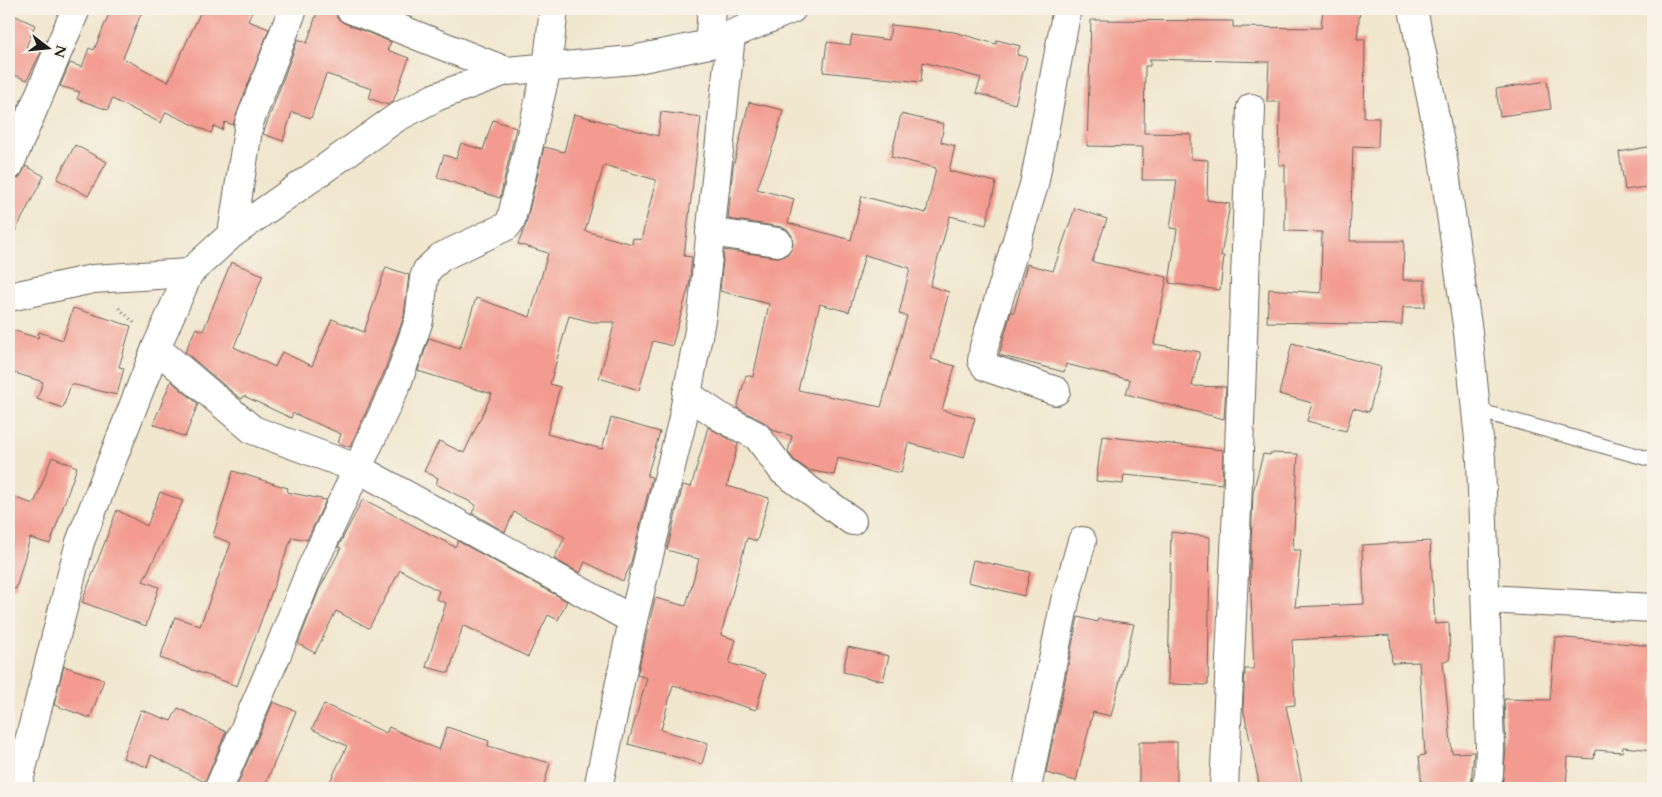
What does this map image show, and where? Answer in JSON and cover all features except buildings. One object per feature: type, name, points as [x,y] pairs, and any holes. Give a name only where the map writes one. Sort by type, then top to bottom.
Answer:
[{"type":"street","points":[[9,166],[76,9]]},
{"type":"street","points":[[232,234],[250,117],[293,9]]},
{"type":"street","points":[[350,9],[506,71]]},
{"type":"street","points":[[219,788],[277,654],[310,571],[359,469],[398,381],[419,320],[424,278],[430,265],[440,257],[507,226],[512,220],[547,68],[554,9]]},
{"type":"street","points":[[598,788],[633,620],[687,394],[702,314],[710,232],[720,39],[712,9]]},
{"type":"street","points":[[17,788],[80,542],[156,348],[189,273],[232,234],[396,118],[436,97],[506,71],[633,60],[720,39],[792,9]]},
{"type":"street","points":[[1056,391],[986,367],[982,361],[984,347],[1034,185],[1068,9]]},
{"type":"street","points":[[1413,9],[1442,152],[1468,332],[1481,459],[1487,599],[1490,748],[1489,774],[1486,788]]},
{"type":"street","points":[[1224,788],[1251,108]]},
{"type":"street","points":[[710,232],[778,242]]},
{"type":"street","points":[[9,297],[93,279],[189,273]]},
{"type":"street","points":[[156,348],[252,430],[359,469],[633,620]]},
{"type":"street","points":[[687,394],[719,416],[757,436],[783,471],[852,521]]},
{"type":"street","points":[[1027,788],[1065,601],[1082,542]]},
{"type":"street","points":[[1487,599],[1653,608]]},
{"type":"lane","points":[[1476,410],[1653,460]]},
{"type":"path","points":[[93,279],[156,348]]}]
